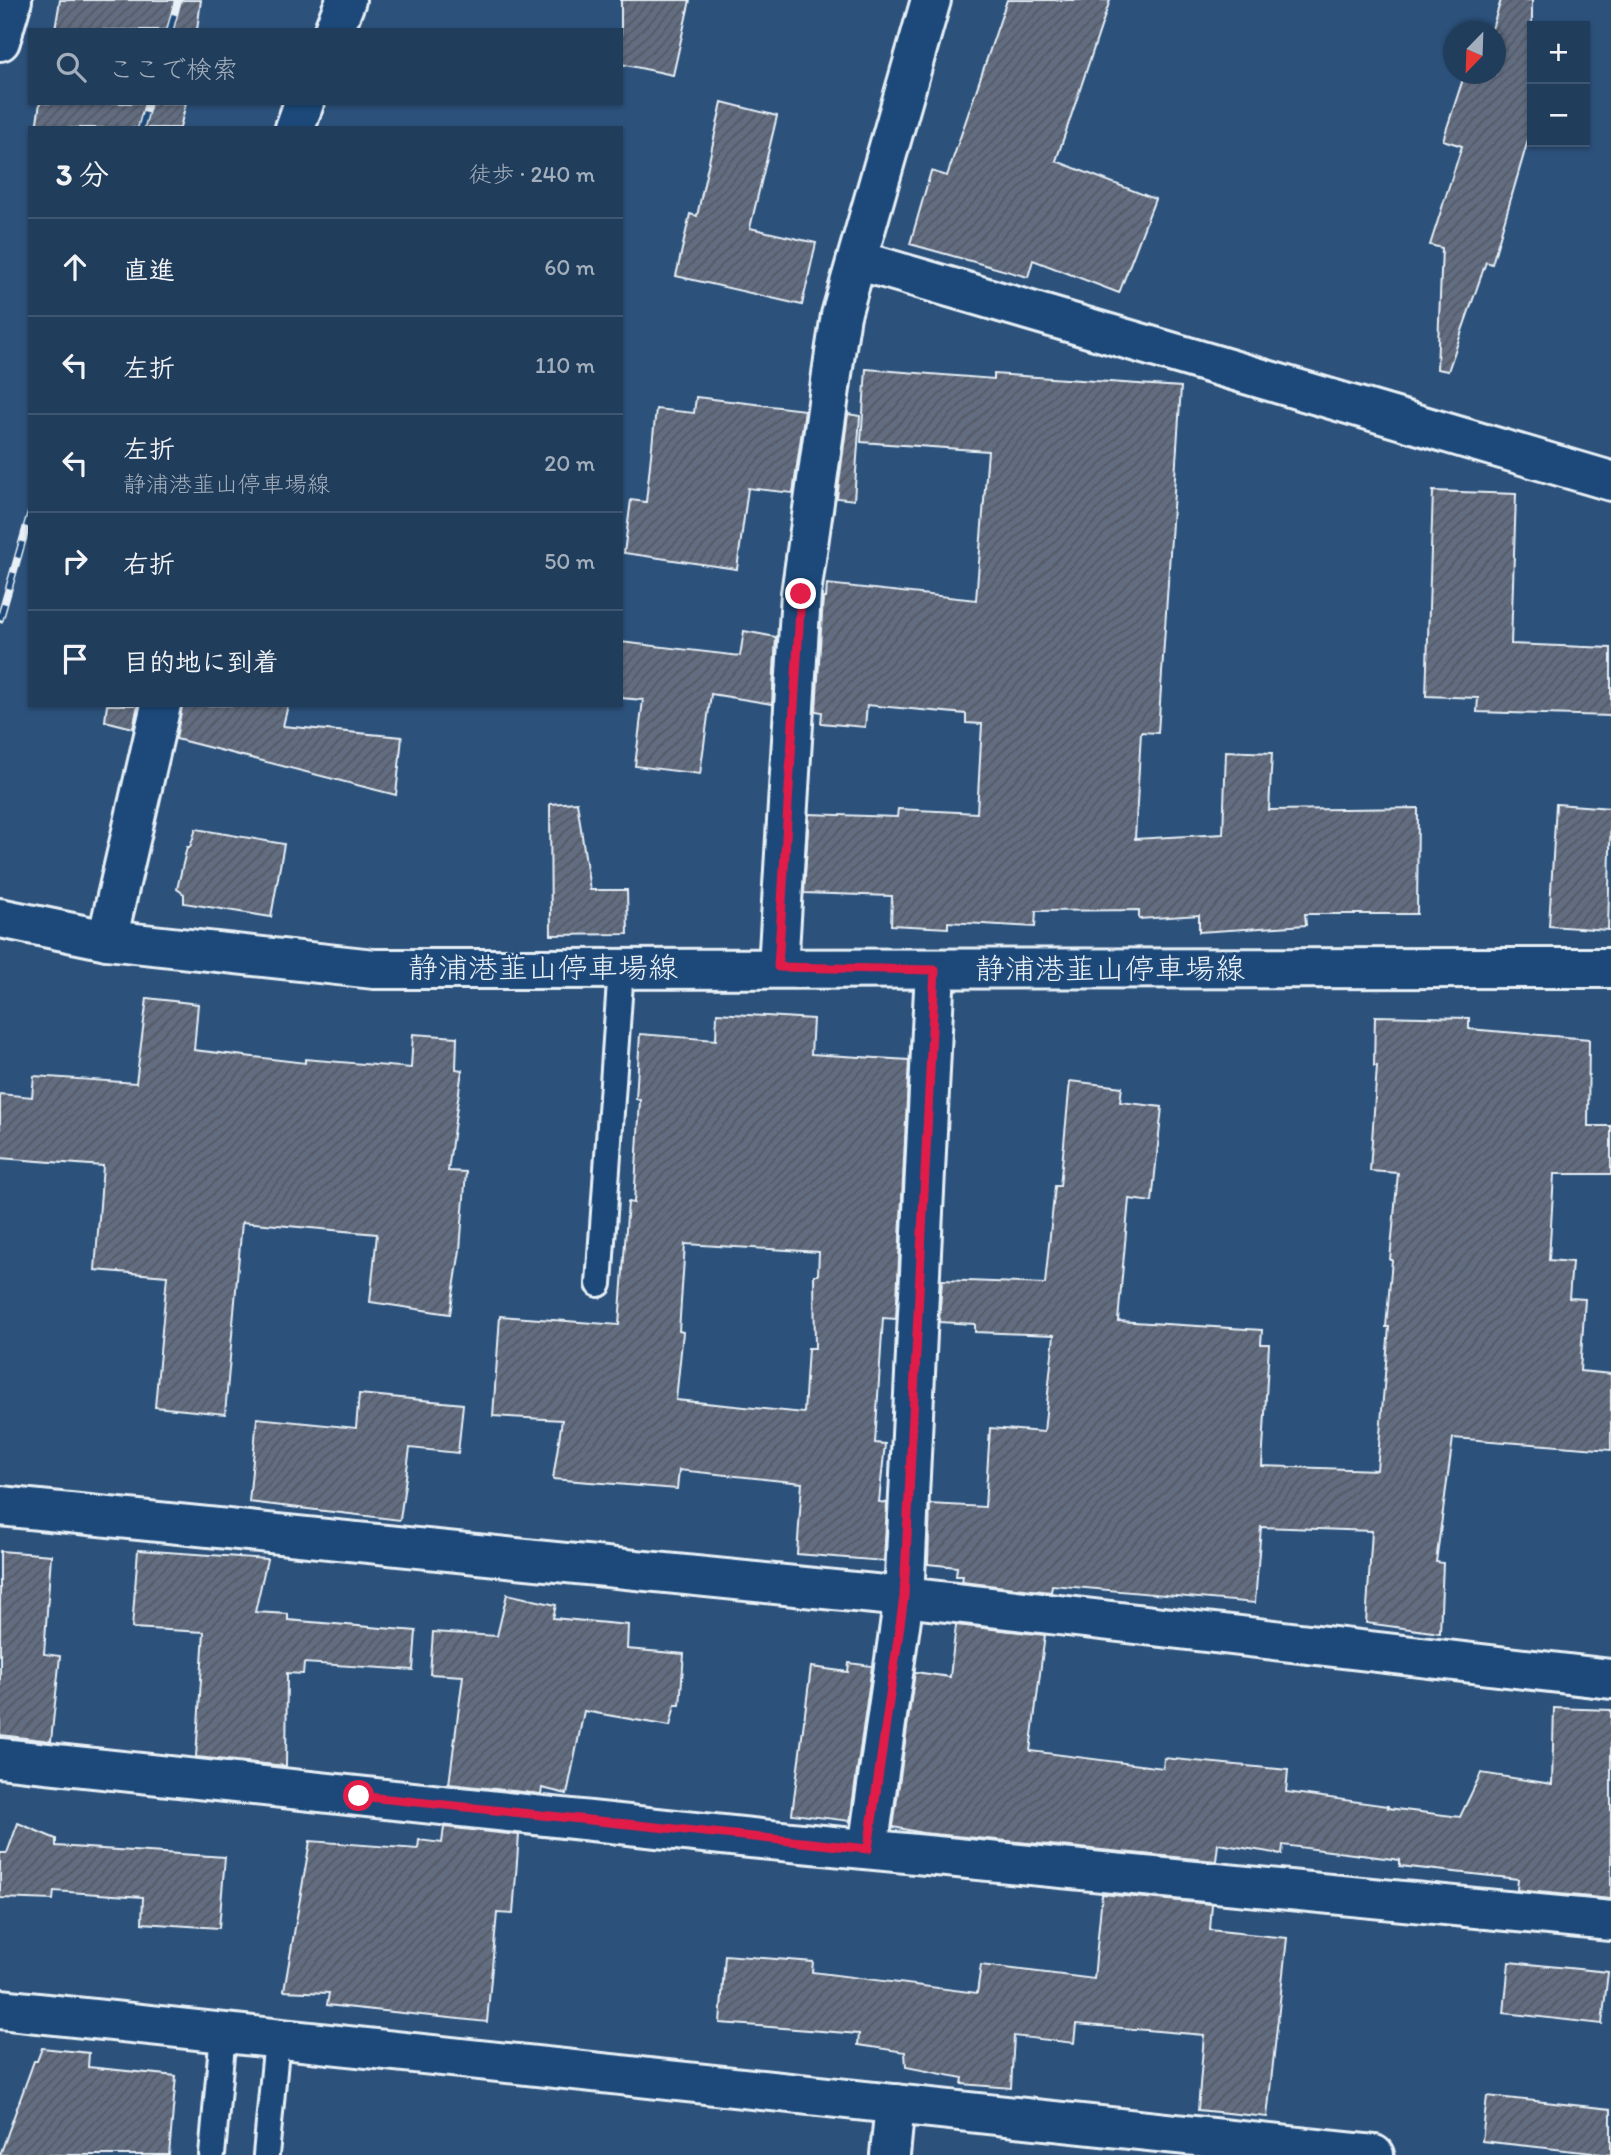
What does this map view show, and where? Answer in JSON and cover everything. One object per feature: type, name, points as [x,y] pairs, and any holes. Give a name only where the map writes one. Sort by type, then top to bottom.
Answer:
[{"type":"street","points":[[335,28],[346,0]]},
{"type":"street","points":[[778,967],[801,594],[841,315],[931,0]]},
{"type":"street","points":[[296,126],[303,105]]},
{"type":"street","points":[[857,260],[1611,481]]},
{"type":"street","points":[[107,940],[161,707]]},
{"type":"street","name":"静浦港韮山停車場線","points":[[0,918],[107,940],[374,969],[1611,968]]},
{"type":"street","points":[[868,1849],[904,1597],[935,970]]},
{"type":"street","points":[[0,1506],[904,1597],[1611,1679]]},
{"type":"street","points":[[0,1758],[868,1849],[1611,1921]]},
{"type":"street","points":[[0,2010],[1374,2155]]},
{"type":"street","points":[[890,2155],[895,2104]]},
{"type":"lane","points":[[599,1284],[621,968]]},
{"type":"lane","points":[[212,2155],[223,2033]]},
{"type":"lane","points":[[266,2155],[277,2039]]},
{"type":"building","points":[[60,0],[201,0],[197,28],[55,28]]},
{"type":"building","points":[[621,0],[690,0],[673,75],[623,64]]},
{"type":"building","points":[[1007,0],[1110,0],[1056,161],[1155,199],[1119,293],[1033,260],[1028,277],[910,244],[931,171],[947,176]]},
{"type":"building","points":[[1501,0],[1532,0],[1532,21],[1527,21],[1527,143],[1492,264],[1486,262],[1448,371],[1437,369],[1442,248],[1430,245],[1462,146],[1443,140],[1461,84],[1506,84],[1506,21],[1494,21]]},
{"type":"building","points":[[722,102],[777,116],[750,228],[816,243],[802,305],[676,276],[690,214],[697,216]]},
{"type":"building","points":[[40,105],[186,105],[180,126],[36,126]]},
{"type":"building","points":[[866,369],[994,379],[994,374],[1181,387],[1158,733],[1141,732],[1135,839],[1223,834],[1226,751],[1272,753],[1269,810],[1418,808],[1417,914],[1305,914],[1306,925],[1199,932],[1199,915],[1139,919],[1139,910],[1036,911],[1035,927],[948,922],[948,928],[891,925],[892,896],[804,893],[809,814],[897,817],[898,809],[977,813],[982,724],[966,723],[966,714],[867,705],[865,727],[821,723],[822,712],[816,711],[823,598],[826,598],[827,584],[976,600],[988,451],[861,442]]},
{"type":"building","points":[[696,397],[805,410],[793,493],[748,488],[737,569],[624,553],[631,500],[646,502],[656,409],[694,413]]},
{"type":"building","points":[[848,414],[860,416],[854,500],[837,498]]},
{"type":"building","points":[[1433,491],[1516,494],[1511,644],[1611,648],[1611,716],[1477,712],[1478,698],[1426,696]]},
{"type":"building","points":[[744,631],[776,637],[772,704],[711,694],[700,774],[635,766],[643,700],[623,698],[623,642],[740,656]]},
{"type":"building","points":[[107,707],[138,707],[133,728],[105,721]]},
{"type":"building","points":[[182,707],[288,707],[283,726],[402,737],[396,795],[176,739]]},
{"type":"building","points":[[577,802],[590,890],[627,890],[628,934],[551,935],[550,804]]},
{"type":"building","points":[[1556,804],[1611,808],[1608,930],[1549,926]]},
{"type":"building","points":[[196,829],[284,844],[271,917],[184,903],[184,894],[177,889],[187,847],[190,847]]},
{"type":"building","points":[[147,998],[198,1004],[194,1050],[305,1063],[305,1059],[411,1068],[413,1034],[457,1037],[456,1069],[462,1070],[448,1171],[466,1172],[460,1250],[450,1314],[370,1302],[377,1234],[242,1222],[225,1414],[155,1407],[167,1276],[95,1270],[103,1166],[0,1158],[0,1094],[32,1097],[34,1076],[136,1083]]},
{"type":"building","points":[[717,1013],[813,1019],[811,1054],[909,1060],[896,1319],[883,1318],[875,1443],[885,1444],[879,1502],[887,1503],[884,1561],[797,1554],[802,1483],[679,1470],[677,1489],[553,1479],[562,1420],[493,1416],[500,1316],[619,1325],[628,1202],[634,1203],[640,1100],[636,1099],[640,1034],[716,1040]],"holes":[[[685,1244],[819,1252],[818,1275],[814,1275],[815,1348],[808,1348],[804,1413],[676,1400],[683,1332],[679,1331]]]},
{"type":"building","points":[[1375,1016],[1469,1018],[1469,1029],[1589,1039],[1588,1126],[1611,1126],[1611,1174],[1554,1174],[1549,1260],[1572,1262],[1569,1298],[1585,1299],[1580,1371],[1611,1374],[1611,1450],[1453,1438],[1436,1562],[1443,1563],[1440,1633],[1366,1623],[1372,1531],[1261,1527],[1255,1603],[1052,1585],[1051,1592],[962,1582],[963,1576],[956,1576],[957,1567],[928,1564],[930,1504],[985,1507],[990,1428],[1044,1432],[1054,1335],[975,1332],[975,1324],[939,1322],[942,1280],[1045,1284],[1055,1186],[1060,1186],[1070,1081],[1122,1087],[1120,1102],[1162,1107],[1152,1202],[1129,1199],[1118,1321],[1262,1330],[1261,1344],[1269,1344],[1262,1466],[1377,1470],[1398,1173],[1370,1171],[1377,1066],[1374,1066]]},
{"type":"building","points":[[359,1394],[463,1404],[458,1453],[410,1448],[400,1520],[249,1502],[257,1418],[356,1428]]},
{"type":"building","points":[[138,1550],[267,1559],[255,1612],[288,1614],[288,1620],[416,1631],[413,1670],[304,1663],[303,1674],[287,1673],[286,1766],[196,1757],[204,1632],[132,1628]]},
{"type":"building","points":[[0,1551],[51,1555],[44,1654],[60,1656],[51,1741],[0,1735]]},
{"type":"building","points":[[507,1594],[556,1605],[553,1618],[628,1625],[627,1649],[684,1654],[680,1705],[675,1705],[670,1726],[584,1711],[567,1794],[542,1788],[541,1794],[449,1784],[463,1676],[430,1674],[433,1632],[497,1636]]},
{"type":"building","points":[[956,1625],[1045,1635],[1030,1751],[1163,1768],[1164,1758],[1288,1770],[1286,1792],[1388,1808],[1460,1817],[1481,1773],[1552,1784],[1554,1708],[1611,1710],[1611,1899],[1517,1890],[1518,1879],[1400,1866],[1400,1860],[1283,1845],[1282,1854],[1218,1844],[1216,1861],[923,1833],[893,1827],[915,1672],[950,1677]]},
{"type":"building","points":[[849,1663],[872,1666],[850,1821],[792,1814],[811,1667],[848,1672]]},
{"type":"building","points":[[18,1823],[56,1839],[56,1846],[225,1857],[219,1928],[142,1923],[143,1897],[54,1891],[53,1900],[0,1898],[0,1853],[7,1853]]},
{"type":"building","points":[[444,1827],[519,1835],[513,1914],[497,1913],[487,2022],[327,2005],[329,1993],[284,1991],[310,1841],[418,1849],[419,1840],[442,1843]]},
{"type":"building","points":[[1102,1894],[1212,1904],[1210,1930],[1287,1938],[1267,2117],[1198,2110],[1204,2035],[1076,2024],[1074,2043],[1014,2036],[1011,2088],[962,2084],[963,2078],[906,2067],[905,2052],[858,2045],[859,2034],[720,2023],[725,1955],[813,1962],[812,1972],[977,1993],[981,1965],[1094,1979]]},
{"type":"building","points":[[1509,1962],[1608,1972],[1602,2024],[1504,2013]]},
{"type":"building","points":[[42,2048],[89,2053],[88,2067],[176,2076],[169,2155],[0,2155],[34,2061],[37,2061]]},
{"type":"building","points":[[1487,2096],[1611,2109],[1611,2155],[1482,2141]]},
{"type":"railway","points":[[171,28],[178,0]]},
{"type":"railway","points":[[142,126],[147,105]]},
{"type":"railway","points":[[0,619],[28,522]]},
{"type":"route","points":[[359,1796],[868,1849],[904,1597],[935,970],[778,967],[801,594]]}]
